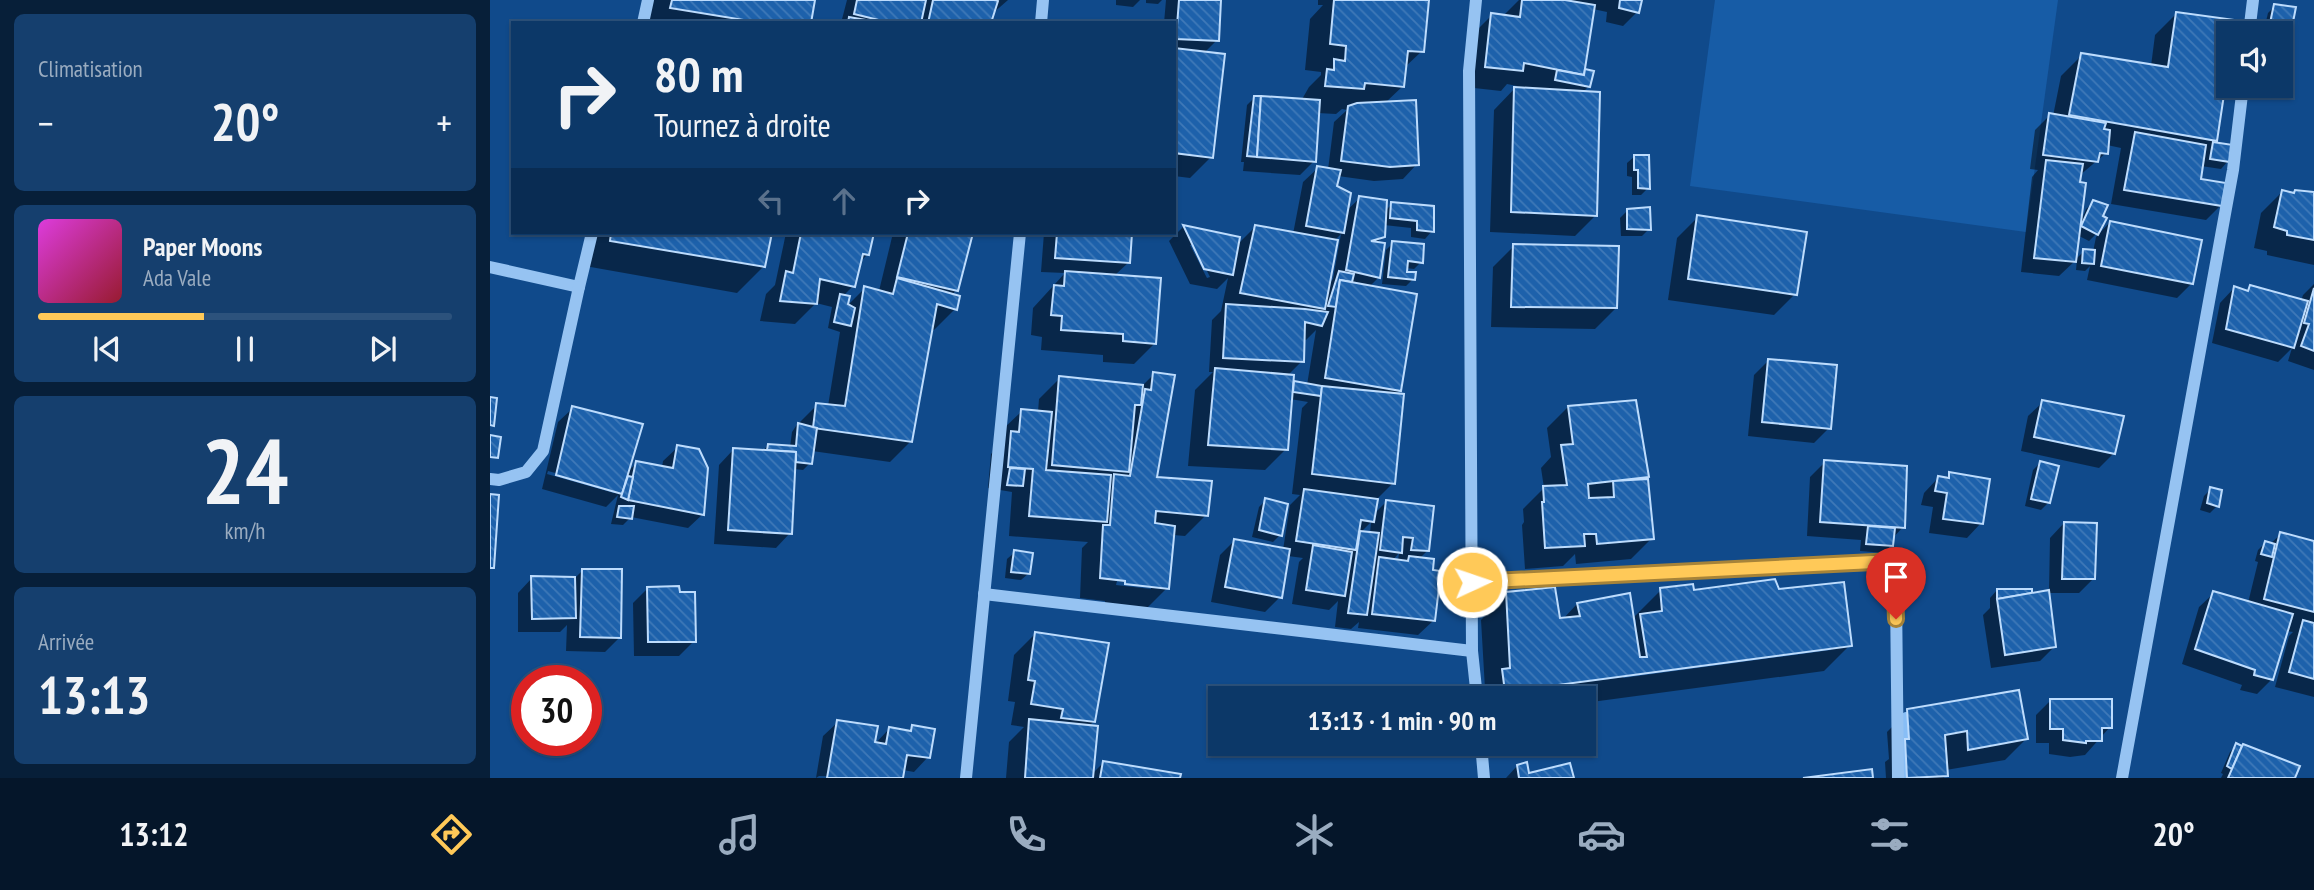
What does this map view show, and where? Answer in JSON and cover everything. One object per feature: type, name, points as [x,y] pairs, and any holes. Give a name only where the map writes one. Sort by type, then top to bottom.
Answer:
[{"type":"street","points":[[643,21],[648,0]]},
{"type":"street","points":[[1041,21],[1043,0]]},
{"type":"street","points":[[1476,0],[1469,71],[1472,650],[1476,686]]},
{"type":"street","points":[[2250,21],[2253,0]]},
{"type":"street","points":[[2122,778],[2233,170],[2242,98]]},
{"type":"street","points":[[490,479],[499,480],[526,472],[543,451],[592,235]]},
{"type":"street","points":[[966,778],[1020,235]]},
{"type":"street","points":[[490,267],[579,287]]},
{"type":"street","points":[[1472,582],[1894,561],[1898,778]]},
{"type":"street","points":[[984,594],[1472,650]]},
{"type":"street","points":[[1482,756],[1484,778]]},
{"type":"shaded area","points":[[1715,0],[2058,0],[2026,232],[1690,186]]},
{"type":"building","points":[[672,0],[815,0],[811,21],[750,21],[670,8]]},
{"type":"building","points":[[857,0],[926,0],[921,21],[883,21],[854,14]]},
{"type":"building","points":[[933,0],[998,1],[992,21],[928,21]]},
{"type":"building","points":[[1179,0],[1221,0],[1219,41],[1176,39]]},
{"type":"building","points":[[1334,0],[1429,0],[1424,52],[1408,51],[1404,87],[1365,83],[1364,89],[1325,86],[1327,69],[1334,70],[1334,59],[1345,61],[1346,46],[1330,44]]},
{"type":"building","points":[[1522,0],[1565,0],[1595,5],[1584,75],[1524,63],[1523,71],[1485,67],[1491,13],[1520,17]]},
{"type":"building","points":[[1620,0],[1642,0],[1639,13],[1619,8]]},
{"type":"building","points":[[2274,4],[2296,7],[2293,22],[2270,21]]},
{"type":"building","points":[[2176,12],[2235,20],[2216,21],[2216,98],[2223,98],[2217,141],[2069,115],[2081,53],[2168,67]]},
{"type":"building","points":[[849,17],[872,21],[848,21]]},
{"type":"building","points":[[1176,48],[1225,54],[1213,158],[1176,153]]},
{"type":"building","points":[[1585,69],[1594,71],[1590,87],[1555,80],[1557,70],[1584,75]]},
{"type":"building","points":[[1514,87],[1600,92],[1597,216],[1511,212]]},
{"type":"building","points":[[1254,96],[1261,96],[1257,157],[1247,156]]},
{"type":"building","points":[[1261,96],[1320,100],[1316,162],[1257,157]]},
{"type":"building","points":[[1416,100],[1419,165],[1390,167],[1341,161],[1348,106],[1357,103]]},
{"type":"building","points":[[2049,113],[2106,123],[2104,129],[2110,130],[2108,154],[2100,153],[2098,162],[2043,155]]},
{"type":"building","points":[[2135,132],[2206,145],[2201,179],[2226,183],[2222,206],[2124,190]]},
{"type":"building","points":[[2213,142],[2233,145],[2230,162],[2210,159]]},
{"type":"building","points":[[1634,155],[1649,155],[1650,189],[1638,188],[1638,170],[1634,170]]},
{"type":"building","points":[[2046,160],[2083,164],[2080,182],[2086,183],[2076,262],[2034,258]]},
{"type":"building","points":[[1317,166],[1341,170],[1337,186],[1351,193],[1344,233],[1306,226]]},
{"type":"building","points":[[2282,190],[2294,193],[2295,190],[2314,192],[2314,240],[2287,235],[2287,231],[2274,227]]},
{"type":"building","points":[[1359,196],[1387,200],[1385,237],[1371,241],[1385,243],[1380,278],[1346,270]]},
{"type":"building","points":[[2093,200],[2108,205],[2103,216],[2107,218],[2098,235],[2081,226]]},
{"type":"building","points":[[1391,202],[1434,206],[1434,232],[1417,230],[1417,221],[1390,218]]},
{"type":"building","points":[[1650,207],[1651,230],[1627,229],[1627,209]]},
{"type":"building","points":[[1697,215],[1807,232],[1797,295],[1688,279]]},
{"type":"building","points":[[2110,221],[2202,240],[2193,284],[2101,266]]},
{"type":"building","points":[[1183,225],[1240,237],[1233,275],[1204,269]]},
{"type":"building","points":[[1255,225],[1338,240],[1325,309],[1240,293]]},
{"type":"building","points":[[611,235],[772,235],[765,267],[610,241]]},
{"type":"building","points":[[801,235],[874,235],[869,255],[863,254],[855,287],[820,279],[817,304],[780,301],[786,271],[793,273]]},
{"type":"building","points":[[908,235],[972,235],[958,291],[897,277]]},
{"type":"building","points":[[1057,235],[1132,235],[1130,263],[1055,258]]},
{"type":"building","points":[[1392,241],[1424,244],[1423,263],[1408,261],[1407,272],[1416,272],[1415,280],[1388,277]]},
{"type":"building","points":[[1513,244],[1619,246],[1617,308],[1511,307]]},
{"type":"building","points":[[2083,249],[2095,250],[2094,264],[2082,263]]},
{"type":"building","points":[[1065,271],[1161,278],[1156,344],[1123,341],[1123,334],[1061,330],[1062,316],[1051,315],[1054,285],[1064,286]]},
{"type":"building","points":[[1339,271],[1354,274],[1352,282],[1340,280],[1336,307],[1328,306]]},
{"type":"building","points":[[897,278],[960,296],[957,310],[937,304],[912,442],[813,428],[816,403],[845,406],[864,286],[893,294]]},
{"type":"building","points":[[1340,280],[1417,294],[1401,391],[1325,378]]},
{"type":"building","points":[[2250,285],[2308,301],[2294,348],[2226,329],[2234,286],[2248,291]]},
{"type":"building","points":[[2314,288],[2314,351],[2301,346],[2309,324],[2304,323]]},
{"type":"building","points":[[840,294],[850,296],[848,304],[855,308],[851,326],[834,322]]},
{"type":"building","points":[[1226,304],[1328,312],[1322,326],[1305,322],[1304,362],[1223,358]]},
{"type":"building","points":[[1768,359],[1837,365],[1831,429],[1762,422]]},
{"type":"building","points":[[1215,368],[1294,375],[1288,450],[1208,445]]},
{"type":"building","points":[[1153,372],[1175,375],[1157,477],[1212,481],[1208,516],[1156,511],[1155,523],[1175,526],[1169,589],[1100,578],[1103,525],[1110,525],[1114,474],[1130,476],[1145,389],[1151,390]]},
{"type":"building","points":[[1059,376],[1143,385],[1141,405],[1135,405],[1129,472],[1052,465]]},
{"type":"building","points":[[1294,381],[1322,386],[1321,396],[1293,392]]},
{"type":"building","points":[[1322,386],[1404,394],[1395,484],[1312,474]]},
{"type":"building","points":[[490,397],[497,398],[494,426],[490,425]]},
{"type":"building","points":[[1636,400],[1649,477],[1615,481],[1648,479],[1654,539],[1597,544],[1596,534],[1584,534],[1585,546],[1545,548],[1543,486],[1567,485],[1561,445],[1573,444],[1568,406]],"holes":[[[1613,481],[1614,497],[1589,498],[1588,484]]]},
{"type":"building","points":[[2042,400],[2124,416],[2115,454],[2034,437]]},
{"type":"building","points":[[572,406],[643,424],[622,494],[556,475]]},
{"type":"building","points":[[1021,409],[1052,412],[1046,470],[1111,475],[1107,522],[1029,516],[1033,469],[1008,467],[1011,431],[1019,432]]},
{"type":"building","points":[[798,423],[817,428],[812,464],[796,462],[796,452],[767,450],[768,444],[796,446]]},
{"type":"building","points":[[490,435],[501,437],[498,458],[490,457]]},
{"type":"building","points":[[677,445],[699,449],[708,468],[704,515],[628,500],[636,461],[673,468]]},
{"type":"building","points":[[733,448],[796,452],[792,534],[728,530]]},
{"type":"building","points":[[1824,460],[1907,466],[1905,528],[1820,522]]},
{"type":"building","points":[[2040,461],[2059,466],[2050,503],[2031,499]]},
{"type":"building","points":[[1010,468],[1025,469],[1023,486],[1007,485]]},
{"type":"building","points":[[1949,472],[1990,479],[1983,524],[1943,519],[1947,493],[1935,491],[1938,476],[1949,478]]},
{"type":"building","points":[[628,476],[633,477],[628,500],[621,497]]},
{"type":"building","points":[[2210,487],[2222,490],[2219,507],[2207,503]]},
{"type":"building","points":[[1304,489],[1378,499],[1374,522],[1361,520],[1356,550],[1296,541]]},
{"type":"building","points":[[490,494],[499,495],[494,568],[490,568]]},
{"type":"building","points":[[1265,498],[1288,504],[1282,536],[1259,530]]},
{"type":"building","points":[[1386,500],[1434,506],[1429,551],[1411,550],[1413,538],[1403,537],[1402,553],[1380,550]]},
{"type":"building","points":[[619,506],[634,506],[632,519],[617,517]]},
{"type":"building","points":[[2064,522],[2097,523],[2095,579],[2062,579]]},
{"type":"building","points":[[1868,526],[1895,528],[1893,546],[1866,544]]},
{"type":"building","points":[[1360,531],[1379,533],[1367,615],[1348,613]]},
{"type":"building","points":[[2280,532],[2314,541],[2314,612],[2264,599]]},
{"type":"building","points":[[1234,539],[1290,549],[1282,598],[1225,587]]},
{"type":"building","points":[[2265,541],[2275,544],[2272,557],[2261,554]]},
{"type":"building","points":[[1313,545],[1352,552],[1345,596],[1306,590]]},
{"type":"building","points":[[1014,550],[1033,553],[1030,574],[1011,572]]},
{"type":"building","points":[[1409,556],[1434,559],[1433,570],[1441,571],[1435,621],[1372,614],[1379,557],[1408,561]]},
{"type":"building","points":[[582,569],[622,569],[621,638],[580,637]]},
{"type":"building","points":[[531,576],[575,577],[576,618],[532,619]]},
{"type":"building","points":[[1775,579],[1779,589],[1844,582],[1852,646],[1550,686],[1504,686],[1502,669],[1510,668],[1506,592],[1555,587],[1560,618],[1580,616],[1577,603],[1630,593],[1640,657],[1647,657],[1640,614],[1662,611],[1660,588],[1693,584],[1694,590]]},
{"type":"building","points":[[679,586],[680,592],[695,592],[696,642],[648,642],[647,587]]},
{"type":"building","points":[[1997,589],[2032,589],[2032,593],[1997,599]]},
{"type":"building","points":[[2049,590],[2056,647],[2005,655],[1997,599]]},
{"type":"building","points":[[2213,591],[2293,614],[2273,680],[2254,675],[2255,670],[2195,649]]},
{"type":"building","points":[[2303,620],[2314,623],[2314,679],[2289,672]]},
{"type":"building","points":[[1035,632],[1109,643],[1095,722],[1061,718],[1063,709],[1031,704],[1035,681],[1028,680]]},
{"type":"building","points":[[2019,690],[2028,739],[1968,750],[1967,731],[1945,735],[1948,776],[1907,778],[1907,709]]},
{"type":"building","points":[[2050,699],[2112,699],[2112,728],[2102,728],[2102,741],[2086,743],[2063,740],[2063,729],[2050,729]]},
{"type":"building","points":[[1029,719],[1098,726],[1093,778],[1025,778]]},
{"type":"building","points":[[837,720],[878,726],[875,742],[886,744],[889,727],[911,731],[912,725],[935,729],[930,758],[907,755],[903,778],[827,778]]},
{"type":"building","points":[[2236,743],[2242,746],[2232,769],[2227,766]]},
{"type":"building","points":[[2243,744],[2300,766],[2295,778],[2228,778]]},
{"type":"building","points":[[1103,761],[1181,774],[1180,778],[1100,778]]},
{"type":"building","points":[[1527,762],[1529,773],[1570,763],[1574,778],[1519,778],[1517,765]]},
{"type":"building","points":[[1872,769],[1873,778],[1803,778]]},
{"type":"waterway","points":[[1905,778],[1903,763],[1906,717]]},
{"type":"route","points":[[1472,582],[1894,561],[1896,619]]}]
